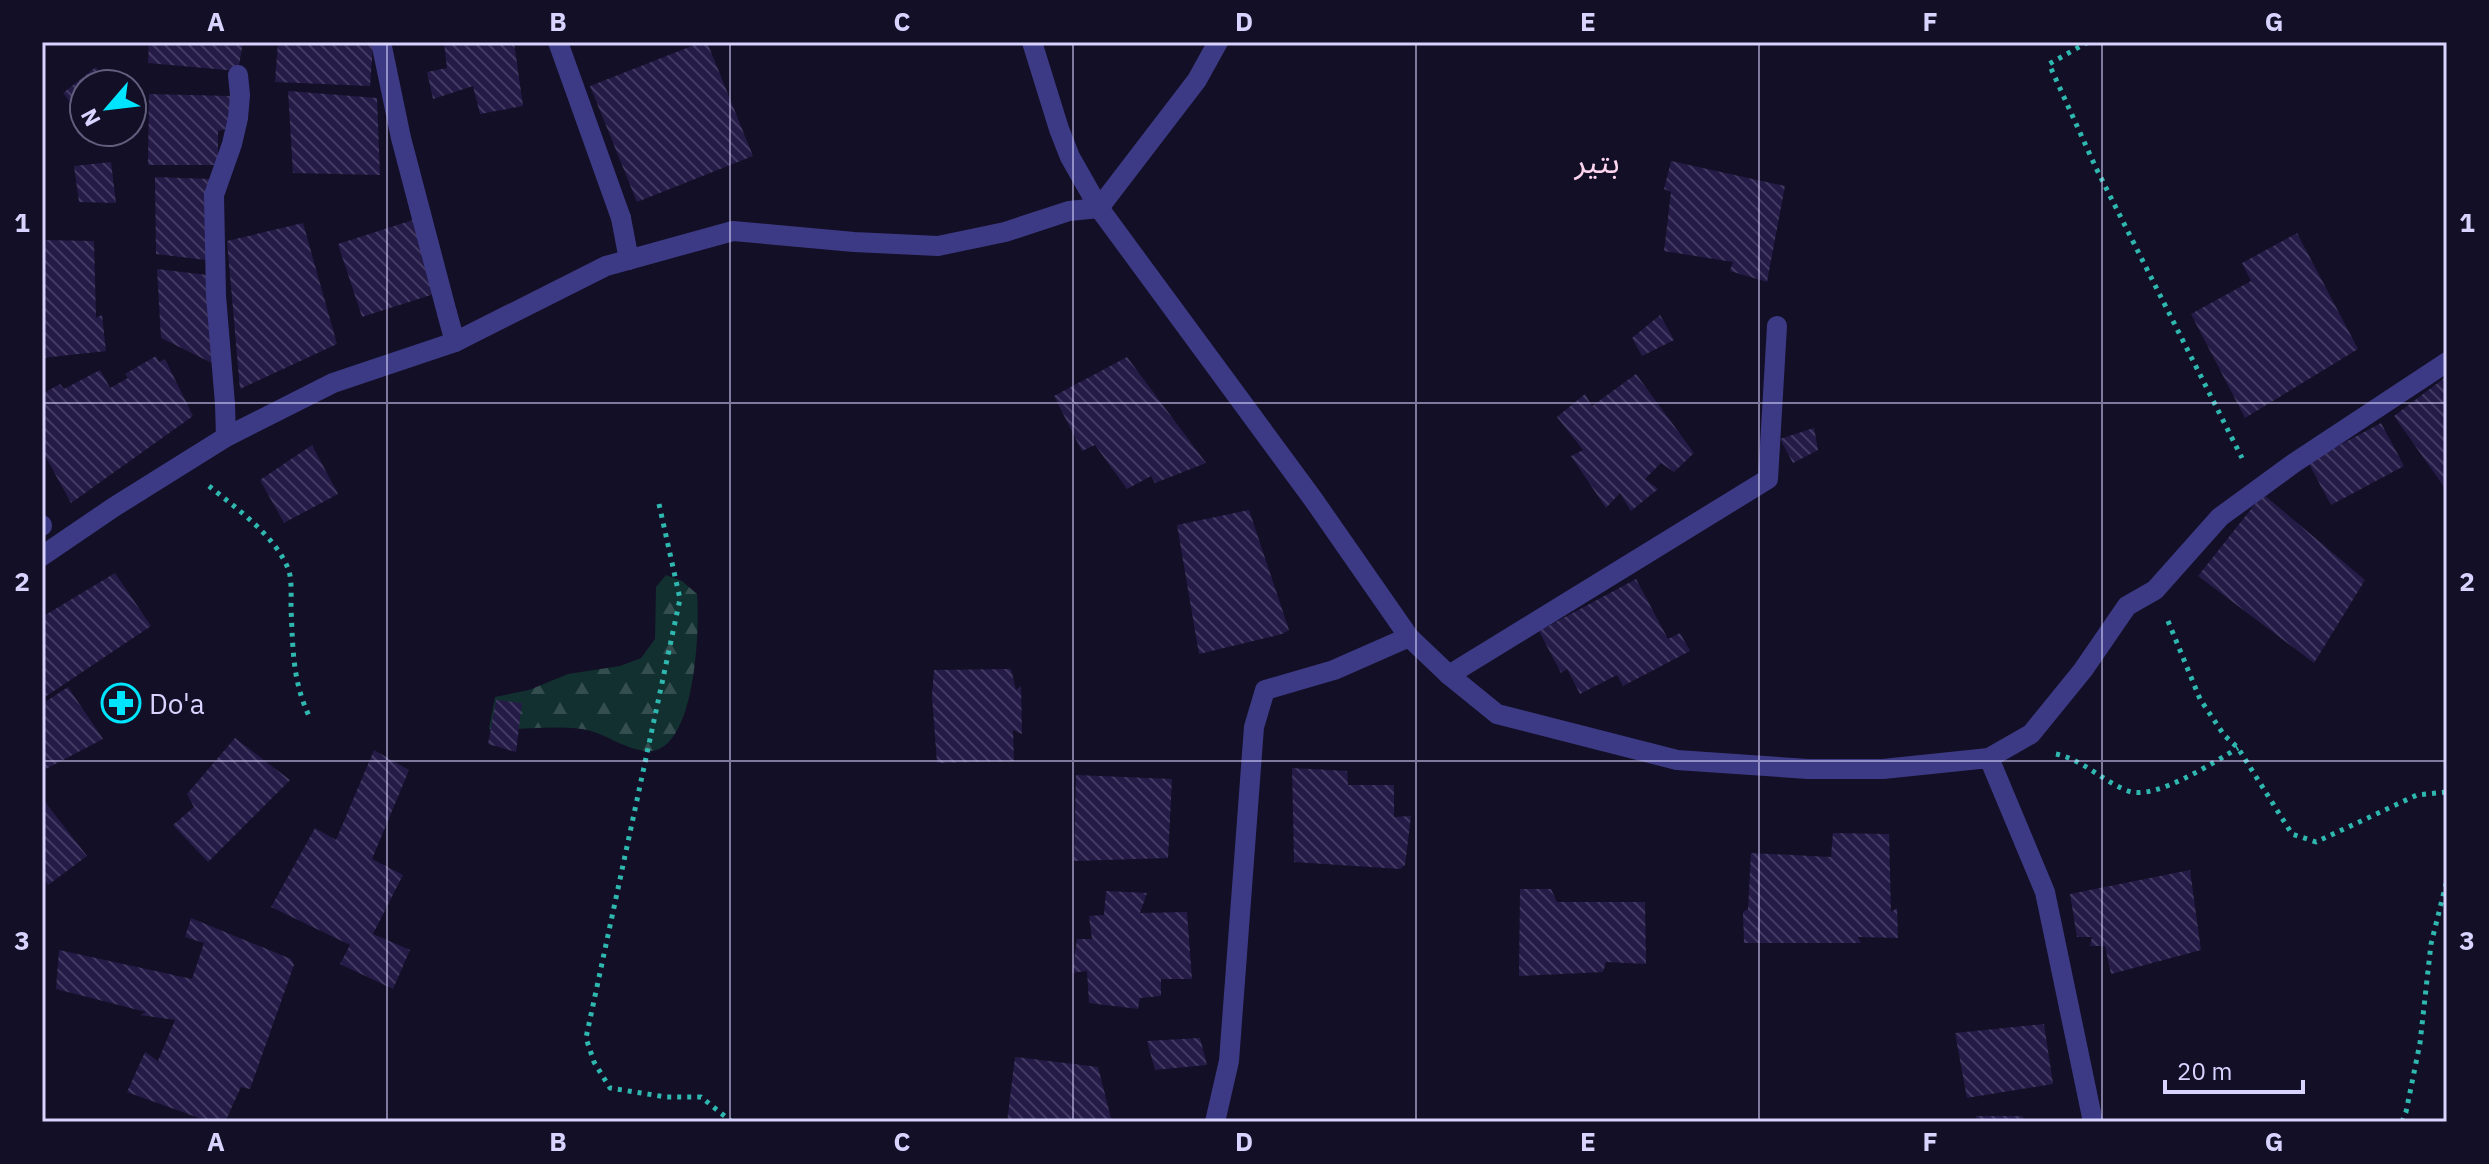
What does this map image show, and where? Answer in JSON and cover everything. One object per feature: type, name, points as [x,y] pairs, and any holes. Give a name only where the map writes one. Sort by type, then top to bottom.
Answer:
[{"type":"street","points":[[381,42],[401,138],[455,342]]},
{"type":"street","points":[[558,42],[621,218],[629,260]]},
{"type":"street","points":[[1032,42],[1065,143],[1099,208],[1313,499],[1409,637],[1497,714],[1677,760],[1808,769],[1883,769],[1989,758],[2031,734],[2083,670],[2127,606],[2155,590],[2220,517],[2294,463],[2447,362]]},
{"type":"street","points":[[42,556],[226,437],[333,383],[455,342],[606,266],[733,231],[938,246],[1005,232],[1069,211],[1099,208],[1197,80],[1218,42]]},
{"type":"street","points":[[226,437],[216,296],[214,195],[238,118],[238,75]]},
{"type":"street","points":[[1449,675],[1768,479],[1777,326]]},
{"type":"street","points":[[1215,1122],[1229,1061],[1254,727],[1265,690],[1334,670],[1409,637]]},
{"type":"street","points":[[1989,758],[2045,892],[2093,1122]]},
{"type":"path","points":[[2088,42],[2049,64],[2096,168],[2258,489]]},
{"type":"path","points":[[183,464],[237,507],[275,546],[289,572],[295,676],[301,700],[310,718]]},
{"type":"path","points":[[659,504],[680,599],[586,1038],[594,1062],[610,1088],[666,1097],[701,1097],[732,1122]]},
{"type":"path","points":[[2155,590],[2200,699],[2224,735],[2238,748],[2292,834],[2316,842],[2417,795],[2447,792]]},
{"type":"path","points":[[2013,745],[2072,757],[2131,792],[2158,790],[2238,748]]},
{"type":"path","points":[[2402,1122],[2420,1043],[2431,944],[2447,880]]},
{"type":"green space","points":[[666,575],[682,581],[697,594],[697,633],[685,712],[675,733],[663,747],[638,750],[582,729],[489,729],[495,697],[529,690],[568,674],[620,666],[641,658],[655,639],[656,587]]},
{"type":"building","points":[[149,42],[243,42],[238,71],[148,63]]},
{"type":"building","points":[[278,42],[364,42],[373,46],[370,86],[275,82]]},
{"type":"building","points":[[444,42],[514,42],[523,106],[480,114],[473,86],[433,99],[427,72],[447,68]]},
{"type":"building","points":[[707,42],[753,156],[637,202],[590,86]]},
{"type":"building","points":[[288,91],[377,98],[380,175],[293,173]]},
{"type":"building","points":[[149,94],[230,96],[229,128],[218,131],[218,165],[148,165]]},
{"type":"building","points":[[1671,161],[1785,186],[1767,282],[1730,271],[1733,262],[1664,251],[1671,192],[1664,189]]},
{"type":"building","points":[[111,162],[116,203],[79,202],[74,166]]},
{"type":"building","points":[[155,177],[210,179],[206,260],[156,254]]},
{"type":"building","points":[[413,220],[434,294],[362,317],[338,244]]},
{"type":"building","points":[[303,223],[337,344],[240,389],[227,241]]},
{"type":"building","points":[[2297,233],[2358,349],[2245,418],[2191,314],[2251,281],[2242,263]]},
{"type":"building","points":[[42,240],[94,241],[96,318],[102,315],[106,351],[42,358]]},
{"type":"building","points":[[157,269],[207,275],[214,364],[161,338]]},
{"type":"building","points":[[1660,315],[1674,340],[1642,356],[1632,338]]},
{"type":"building","points":[[156,356],[159,362],[165,359],[193,416],[71,503],[42,450],[42,394],[60,384],[64,389],[100,370],[110,388],[128,378],[125,374]]},
{"type":"building","points":[[1127,357],[1206,463],[1155,483],[1151,476],[1127,489],[1095,445],[1082,451],[1054,396]]},
{"type":"building","points":[[1636,374],[1694,453],[1674,472],[1661,463],[1645,479],[1658,489],[1631,511],[1620,493],[1606,508],[1571,456],[1583,450],[1557,417],[1585,394],[1592,406]]},
{"type":"building","points":[[2447,376],[2447,491],[2394,416]]},
{"type":"building","points":[[2381,423],[2404,466],[2331,505],[2308,462]]},
{"type":"building","points":[[1814,428],[1818,450],[1793,463],[1780,439]]},
{"type":"building","points":[[312,445],[338,494],[284,523],[260,480]]},
{"type":"building","points":[[2263,494],[2365,580],[2314,663],[2198,576]]},
{"type":"building","points":[[1249,510],[1289,630],[1199,654],[1177,525]]},
{"type":"building","points":[[115,573],[151,626],[42,699],[42,617]]},
{"type":"building","points":[[1636,579],[1668,639],[1680,633],[1690,651],[1623,686],[1617,675],[1580,694],[1567,669],[1561,673],[1539,631]]},
{"type":"building","points":[[1011,669],[1016,690],[1021,686],[1022,734],[1013,730],[1014,761],[937,763],[932,696],[934,670]]},
{"type":"building","points":[[68,687],[103,739],[42,771],[42,704]]},
{"type":"building","points":[[496,700],[522,703],[516,752],[488,744]]},
{"type":"building","points":[[235,738],[290,780],[208,862],[173,825],[194,807],[187,794]]},
{"type":"building","points":[[374,750],[409,770],[372,859],[403,875],[373,934],[410,950],[393,989],[340,964],[350,945],[271,907],[315,828],[336,840]]},
{"type":"building","points":[[1292,768],[1347,771],[1348,785],[1394,785],[1394,817],[1411,816],[1405,865],[1400,869],[1294,862]]},
{"type":"building","points":[[1076,775],[1172,779],[1168,858],[1074,861]]},
{"type":"building","points":[[42,798],[87,856],[48,885],[42,876]]},
{"type":"building","points":[[1833,833],[1889,834],[1891,912],[1897,908],[1898,938],[1858,937],[1861,943],[1744,943],[1743,912],[1748,909],[1751,853],[1831,857]]},
{"type":"building","points":[[2190,870],[2201,950],[2111,974],[2105,946],[2090,946],[2092,937],[2077,937],[2070,894]]},
{"type":"building","points":[[1520,889],[1551,889],[1557,902],[1645,902],[1646,964],[1606,962],[1603,972],[1519,976]]},
{"type":"building","points":[[1106,891],[1147,893],[1140,913],[1187,912],[1192,979],[1161,979],[1161,996],[1140,998],[1138,1009],[1089,1003],[1087,971],[1072,973],[1077,939],[1092,939],[1089,916],[1104,915]]},
{"type":"building","points":[[191,918],[291,959],[294,965],[250,1089],[241,1087],[225,1122],[210,1122],[127,1092],[145,1052],[158,1061],[175,1020],[140,1015],[146,1012],[56,989],[59,950],[192,979],[204,943],[185,937]]},
{"type":"building","points":[[2044,1024],[2053,1084],[1967,1098],[1955,1033]]},
{"type":"building","points":[[1200,1038],[1207,1065],[1155,1070],[1147,1041]]},
{"type":"building","points":[[1015,1057],[1098,1067],[1112,1122],[1007,1122]]},
{"type":"building","points":[[1976,1116],[2022,1116],[2026,1122],[1978,1122]]},
{"type":"place","name":"Do'a","points":[[121,703]]},
{"type":"district","name":"بتير","points":[[1597,161]]}]
